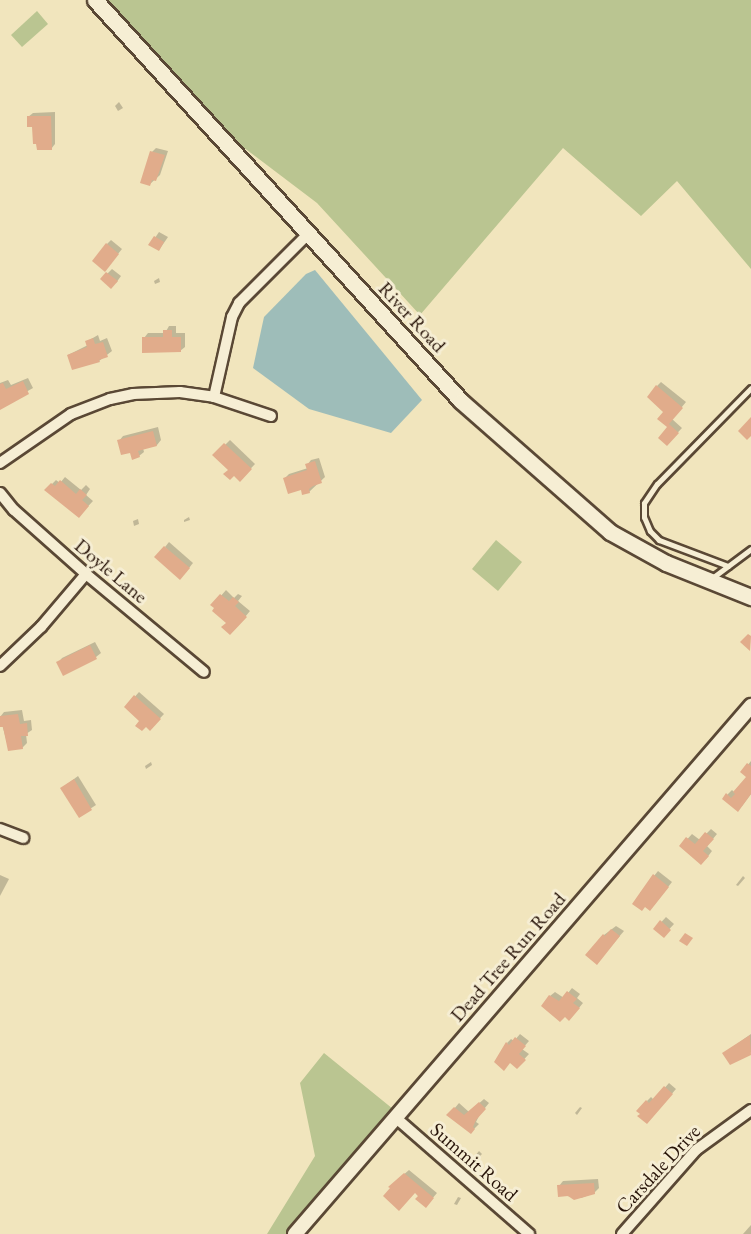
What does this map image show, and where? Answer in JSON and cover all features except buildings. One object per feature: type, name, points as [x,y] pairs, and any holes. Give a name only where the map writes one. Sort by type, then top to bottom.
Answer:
[{"type":"main road","name":"River Road","points":[[95,0],[461,400],[574,502],[625,541],[708,581],[751,597]]},
{"type":"street","points":[[214,397],[232,317],[239,303],[308,234]]},
{"type":"street","points":[[0,463],[71,414],[110,399],[153,392],[180,392],[214,397],[272,416]]},
{"type":"street","name":"Doyle Lane","points":[[0,493],[14,510],[86,574],[204,672]]},
{"type":"street","points":[[0,666],[41,627],[86,574]]},
{"type":"street","name":"Dead Tree Run Road","points":[[295,1234],[751,706]]},
{"type":"street","points":[[0,829],[23,838]]},
{"type":"street","name":"Carsdale Drive","points":[[622,1234],[696,1150],[751,1110]]},
{"type":"street","name":"Summit Road","points":[[395,1117],[529,1234]]},
{"type":"lane","points":[[728,566],[659,540],[650,531],[644,517],[644,503],[657,484],[751,388]]},
{"type":"lane","points":[[708,581],[751,549]]},
{"type":"green space","points":[[107,0],[751,0],[751,269],[677,181],[641,216],[563,148],[420,315],[317,203],[243,147]]},
{"type":"green space","points":[[37,11],[48,24],[22,47],[11,35]]},
{"type":"green space","points":[[496,540],[522,562],[498,591],[472,569]]},
{"type":"green space","points":[[324,1053],[393,1109],[288,1234],[267,1234],[315,1156],[300,1083]]},
{"type":"water","points":[[315,270],[422,400],[391,433],[309,409],[253,368],[264,317],[306,274]]}]
